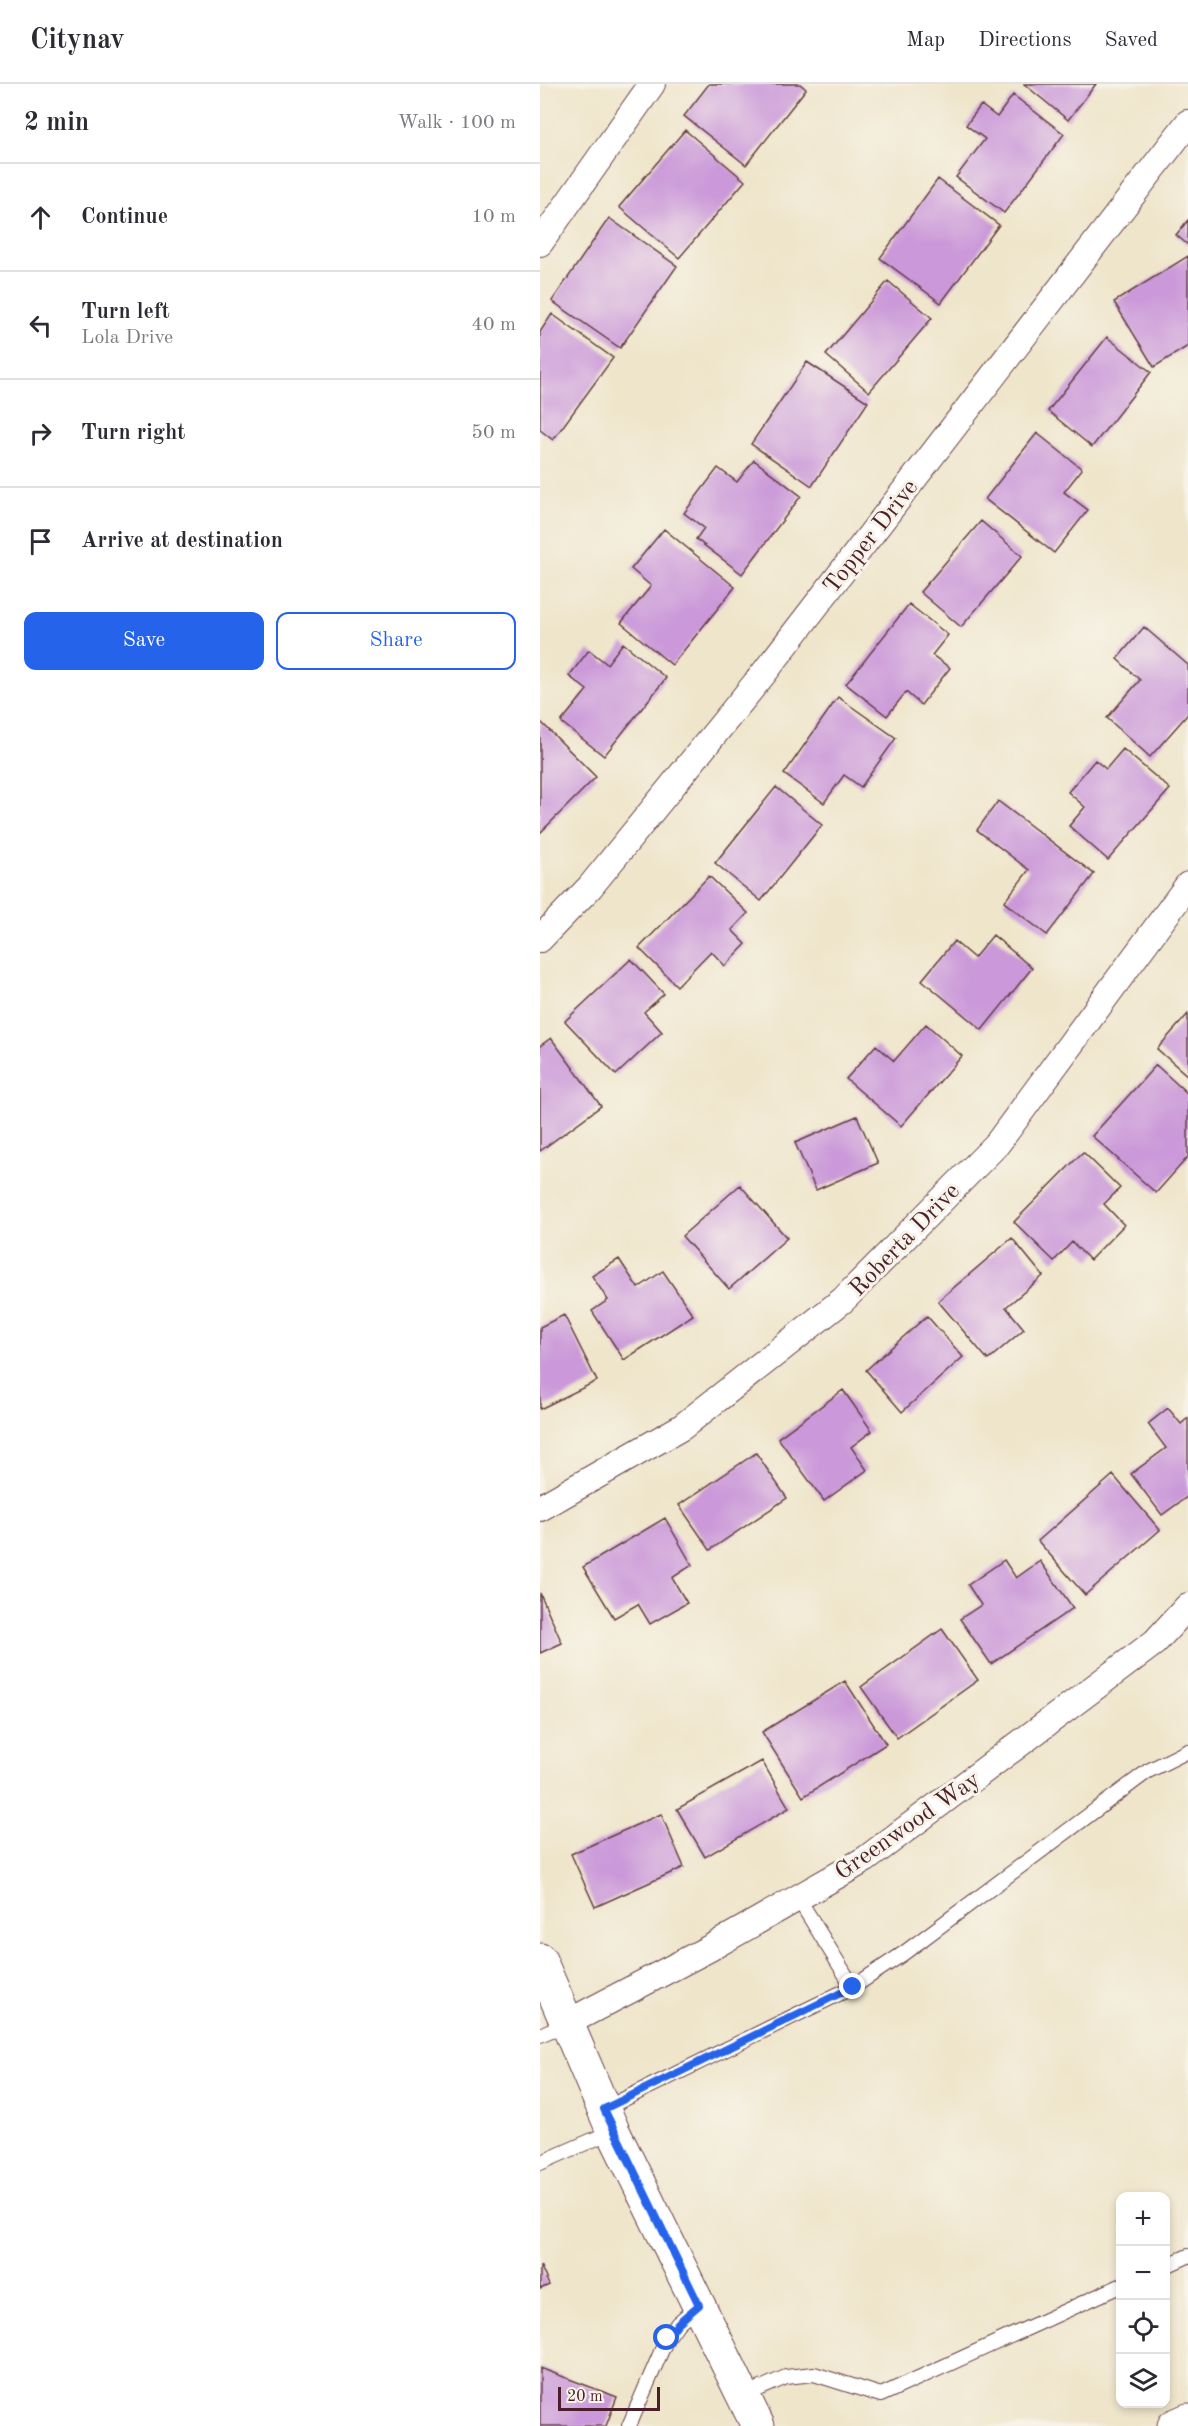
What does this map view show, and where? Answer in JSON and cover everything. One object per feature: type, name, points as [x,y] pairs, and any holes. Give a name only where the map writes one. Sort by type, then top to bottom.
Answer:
[{"type":"street","points":[[540,243],[652,84]]},
{"type":"street","name":"Topper Drive","points":[[540,939],[590,887],[764,674],[1188,123]]},
{"type":"street","name":"Roberta Drive","points":[[540,1508],[682,1427],[843,1300],[997,1144],[1188,885]]},
{"type":"street","name":"Greenwood Way","points":[[553,2029],[710,1948],[875,1852],[1155,1642],[1188,1606]]},
{"type":"street","points":[[540,1960],[553,2029],[608,2120],[758,2426]]},
{"type":"street","points":[[1174,2426],[1188,2420]]},
{"type":"lane","points":[[540,2163],[608,2120],[853,1987],[913,1946],[1148,1771],[1188,1751]]},
{"type":"lane","points":[[798,1898],[853,1987]]},
{"type":"lane","points":[[1170,2264],[1188,2256]]},
{"type":"lane","points":[[743,2396],[786,2377],[814,2374],[881,2395],[1116,2288]]},
{"type":"lane","points":[[629,2426],[667,2338],[678,2323],[699,2305]]},
{"type":"building","points":[[709,84],[800,84],[806,89],[746,165],[684,116]]},
{"type":"building","points":[[1024,84],[1096,84],[1068,120]]},
{"type":"building","points":[[1013,95],[1064,134],[1004,213],[956,177],[985,139],[966,125],[981,105],[997,117]]},
{"type":"building","points":[[685,130],[745,181],[679,258],[619,207]]},
{"type":"building","points":[[938,179],[999,225],[941,303],[880,258]]},
{"type":"building","points":[[609,218],[677,266],[620,348],[552,301]]},
{"type":"building","points":[[1188,220],[1188,245],[1176,235]]},
{"type":"building","points":[[1188,256],[1188,346],[1154,367],[1114,302]]},
{"type":"building","points":[[888,281],[932,318],[869,392],[826,355]]},
{"type":"building","points":[[552,314],[613,358],[553,440],[540,430],[540,332]]},
{"type":"building","points":[[1107,337],[1151,372],[1092,447],[1048,411]]},
{"type":"building","points":[[807,362],[868,402],[812,486],[751,444]]},
{"type":"building","points":[[1037,433],[1082,469],[1064,492],[1088,510],[1054,553],[985,499]]},
{"type":"building","points":[[754,460],[801,496],[742,574],[696,539],[704,528],[684,513],[718,468],[737,482]]},
{"type":"building","points":[[981,521],[1022,556],[961,627],[920,592]]},
{"type":"building","points":[[664,529],[735,587],[672,665],[621,623],[651,586],[631,569]]},
{"type":"building","points":[[909,604],[948,635],[932,655],[950,668],[921,705],[906,692],[887,716],[846,684]]},
{"type":"building","points":[[1144,627],[1188,665],[1188,714],[1150,757],[1107,718],[1140,680],[1117,659]]},
{"type":"building","points":[[623,643],[666,678],[604,756],[561,722],[587,690],[569,676],[589,650],[607,664]]},
{"type":"building","points":[[838,697],[896,738],[861,787],[844,775],[824,803],[784,774]]},
{"type":"building","points":[[540,721],[596,777],[540,833]]},
{"type":"building","points":[[1123,749],[1170,789],[1108,860],[1069,826],[1085,807],[1068,792],[1095,760],[1106,769]]},
{"type":"building","points":[[776,787],[822,825],[761,901],[715,863]]},
{"type":"building","points":[[998,801],[1094,874],[1047,935],[1004,902],[1029,870],[977,830]]},
{"type":"building","points":[[709,876],[748,913],[732,930],[746,944],[725,966],[711,951],[677,986],[639,948]]},
{"type":"building","points":[[993,935],[1032,968],[982,1030],[922,980],[954,941],[974,958]]},
{"type":"building","points":[[631,959],[664,994],[644,1012],[662,1032],[616,1075],[565,1021]]},
{"type":"building","points":[[1188,1014],[1188,1076],[1157,1049]]},
{"type":"building","points":[[926,1024],[962,1056],[901,1126],[846,1079],[876,1045],[894,1061]]},
{"type":"building","points":[[551,1038],[601,1106],[540,1151],[540,1046]]},
{"type":"building","points":[[1156,1065],[1188,1094],[1188,1157],[1156,1193],[1092,1136]]},
{"type":"building","points":[[857,1116],[878,1163],[816,1190],[795,1143]]},
{"type":"building","points":[[1083,1152],[1120,1188],[1104,1204],[1124,1225],[1090,1260],[1072,1242],[1054,1261],[1014,1222]]},
{"type":"building","points":[[740,1185],[787,1238],[729,1289],[682,1236]]},
{"type":"building","points":[[1012,1238],[1043,1276],[1006,1307],[1024,1329],[988,1360],[938,1301]]},
{"type":"building","points":[[619,1259],[638,1288],[663,1271],[693,1315],[624,1360],[592,1311],[608,1300],[592,1276]]},
{"type":"building","points":[[564,1315],[597,1381],[540,1409],[540,1327]]},
{"type":"building","points":[[927,1316],[963,1357],[902,1412],[866,1370]]},
{"type":"building","points":[[843,1390],[872,1431],[851,1447],[867,1470],[824,1501],[778,1438]]},
{"type":"building","points":[[1168,1408],[1181,1424],[1188,1418],[1188,1496],[1162,1515],[1131,1474],[1166,1448],[1148,1424]]},
{"type":"building","points":[[756,1453],[787,1498],[710,1550],[679,1505]]},
{"type":"building","points":[[1113,1475],[1160,1530],[1085,1595],[1038,1541]]},
{"type":"building","points":[[665,1518],[692,1565],[672,1578],[687,1603],[650,1624],[638,1604],[614,1618],[583,1567]]},
{"type":"building","points":[[1004,1560],[1016,1578],[1040,1561],[1073,1608],[991,1664],[960,1619],[981,1605],[968,1585]]},
{"type":"building","points":[[540,1593],[562,1643],[540,1653]]},
{"type":"building","points":[[942,1629],[978,1680],[897,1738],[861,1687]]},
{"type":"building","points":[[845,1681],[886,1744],[803,1797],[762,1732]]},
{"type":"building","points":[[762,1761],[789,1808],[705,1857],[677,1809]]},
{"type":"building","points":[[661,1814],[684,1867],[595,1907],[571,1854]]},
{"type":"building","points":[[540,2265],[549,2285],[540,2289]]},
{"type":"building","points":[[540,2368],[617,2397],[606,2426],[540,2426]]},
{"type":"route","points":[[667,2338],[678,2323],[699,2305],[604,2109],[853,1987]]}]
